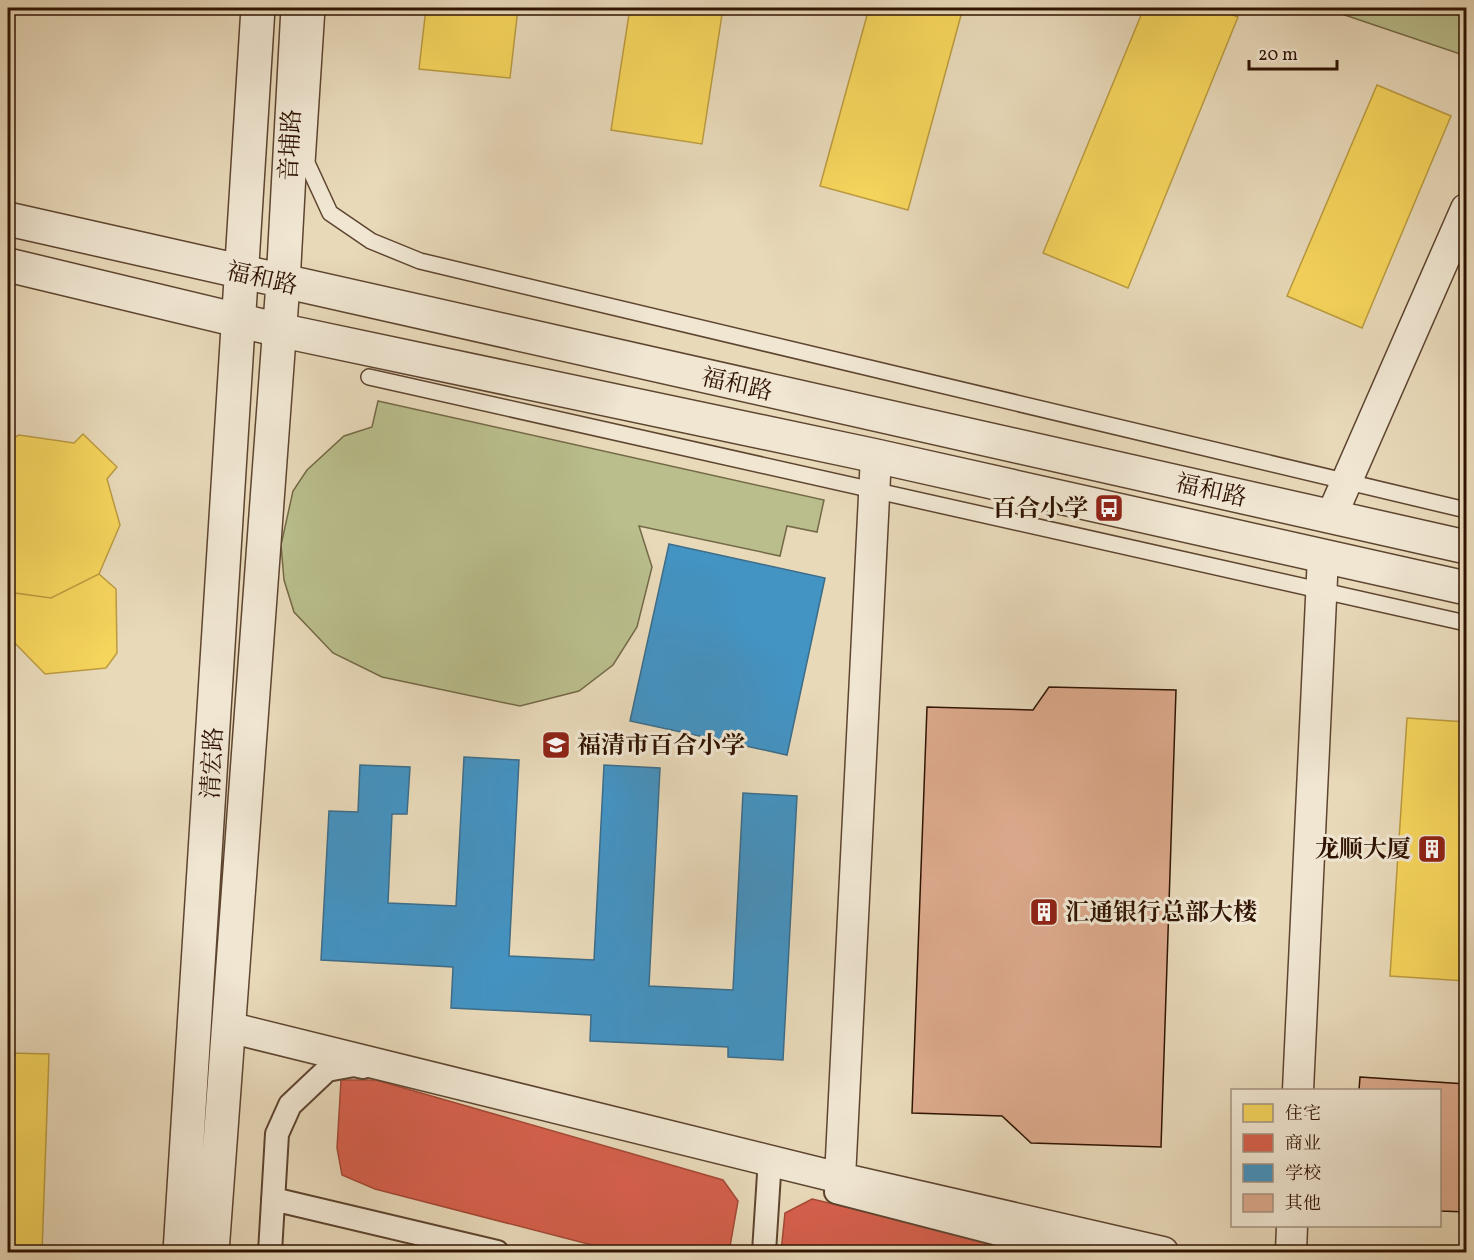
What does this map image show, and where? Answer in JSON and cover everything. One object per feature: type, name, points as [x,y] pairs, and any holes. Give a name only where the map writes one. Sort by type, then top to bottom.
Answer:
[{"type":"street","name":"音埔路","points":[[241,273],[258,8]]},
{"type":"street","name":"音埔路","points":[[283,283],[298,8]]},
{"type":"street","points":[[1331,517],[1467,209]]},
{"type":"street","name":"福和路","points":[[8,219],[283,283],[1467,547]]},
{"type":"street","name":"福和路","points":[[8,265],[279,330],[876,456],[1467,588]]},
{"type":"street","name":"清宏路","points":[[180,1252],[241,273]]},
{"type":"street","name":"清宏路","points":[[212,1252],[283,283]]},
{"type":"street","points":[[840,1178],[876,456]]},
{"type":"street","points":[[1298,1089],[1323,556]]},
{"type":"street","points":[[228,1027],[840,1178],[1163,1252]]},
{"type":"street","points":[[270,1252],[277,1134],[290,1105],[327,1070],[354,1065],[1068,1252]]},
{"type":"street","points":[[764,1252],[769,1174]]},
{"type":"street","points":[[273,1199],[497,1252]]},
{"type":"street","points":[[1291,1252],[1292,1227]]},
{"type":"lane","points":[[317,8],[307,163],[330,213],[371,241],[420,261],[1467,510]]},
{"type":"lane","points":[[369,377],[1467,623]]},
{"type":"green space","points":[[1324,8],[1466,8],[1466,56]]},
{"type":"green space","points":[[378,401],[824,500],[817,532],[787,526],[780,556],[639,526],[652,567],[637,627],[613,665],[579,691],[520,706],[382,677],[333,653],[294,612],[284,580],[281,545],[293,491],[307,470],[344,436],[372,427]]},
{"type":"building: 住宅","points":[[426,8],[518,8],[510,78],[419,69]]},
{"type":"building: 住宅","points":[[630,8],[723,8],[702,144],[611,130]]},
{"type":"building: 住宅","points":[[869,8],[963,8],[908,210],[820,186]]},
{"type":"building: 住宅","points":[[1144,8],[1214,8],[1238,17],[1128,288],[1043,253]]},
{"type":"building: 住宅","points":[[1377,85],[1451,116],[1362,328],[1287,296]]},
{"type":"building: 住宅","points":[[83,434],[117,467],[107,479],[120,525],[99,574],[51,598],[8,592],[8,441],[19,435],[74,443]]},
{"type":"building: 住宅","points":[[83,434],[117,467],[107,479],[120,525],[99,574],[116,589],[117,653],[106,668],[45,674],[8,636],[8,441],[19,435],[74,443]]},
{"type":"building: 住宅","name":"龙顺大厦","points":[[1407,718],[1466,722],[1466,981],[1390,976]]},
{"type":"building: 住宅","points":[[8,1053],[49,1054],[42,1252],[8,1252]]},
{"type":"building: 商业","points":[[341,1080],[376,1080],[723,1180],[738,1201],[729,1252],[619,1252],[375,1189],[342,1175],[337,1148]]},
{"type":"building: 商业","points":[[812,1199],[1037,1252],[781,1252],[785,1213]]},
{"type":"building: 学校","points":[[669,544],[825,578],[787,755],[630,721]]},
{"type":"building: 学校","points":[[464,757],[519,760],[509,956],[594,960],[604,765],[660,768],[649,986],[733,990],[743,793],[797,796],[783,1060],[728,1057],[728,1047],[590,1041],[591,1015],[451,1008],[453,967],[321,960],[329,811],[358,812],[360,765],[410,767],[407,814],[392,814],[388,903],[456,906]]},
{"type":"building: 其他","name":"汇通银行总部大楼","points":[[1049,687],[1176,690],[1161,1147],[1031,1143],[1002,1116],[912,1113],[927,707],[1033,710]]},
{"type":"building: 其他","points":[[1360,1077],[1466,1084],[1466,1212],[1441,1211],[1441,1089],[1359,1089]]},
{"type":"place","name":"百合小学","points":[[1109,508]]},
{"type":"place","name":"福清市百合小学","points":[[556,745]]},
{"type":"place","name":"龙顺大厦","points":[[1432,849]]},
{"type":"place","name":"汇通银行总部大楼","points":[[1044,912]]}]
